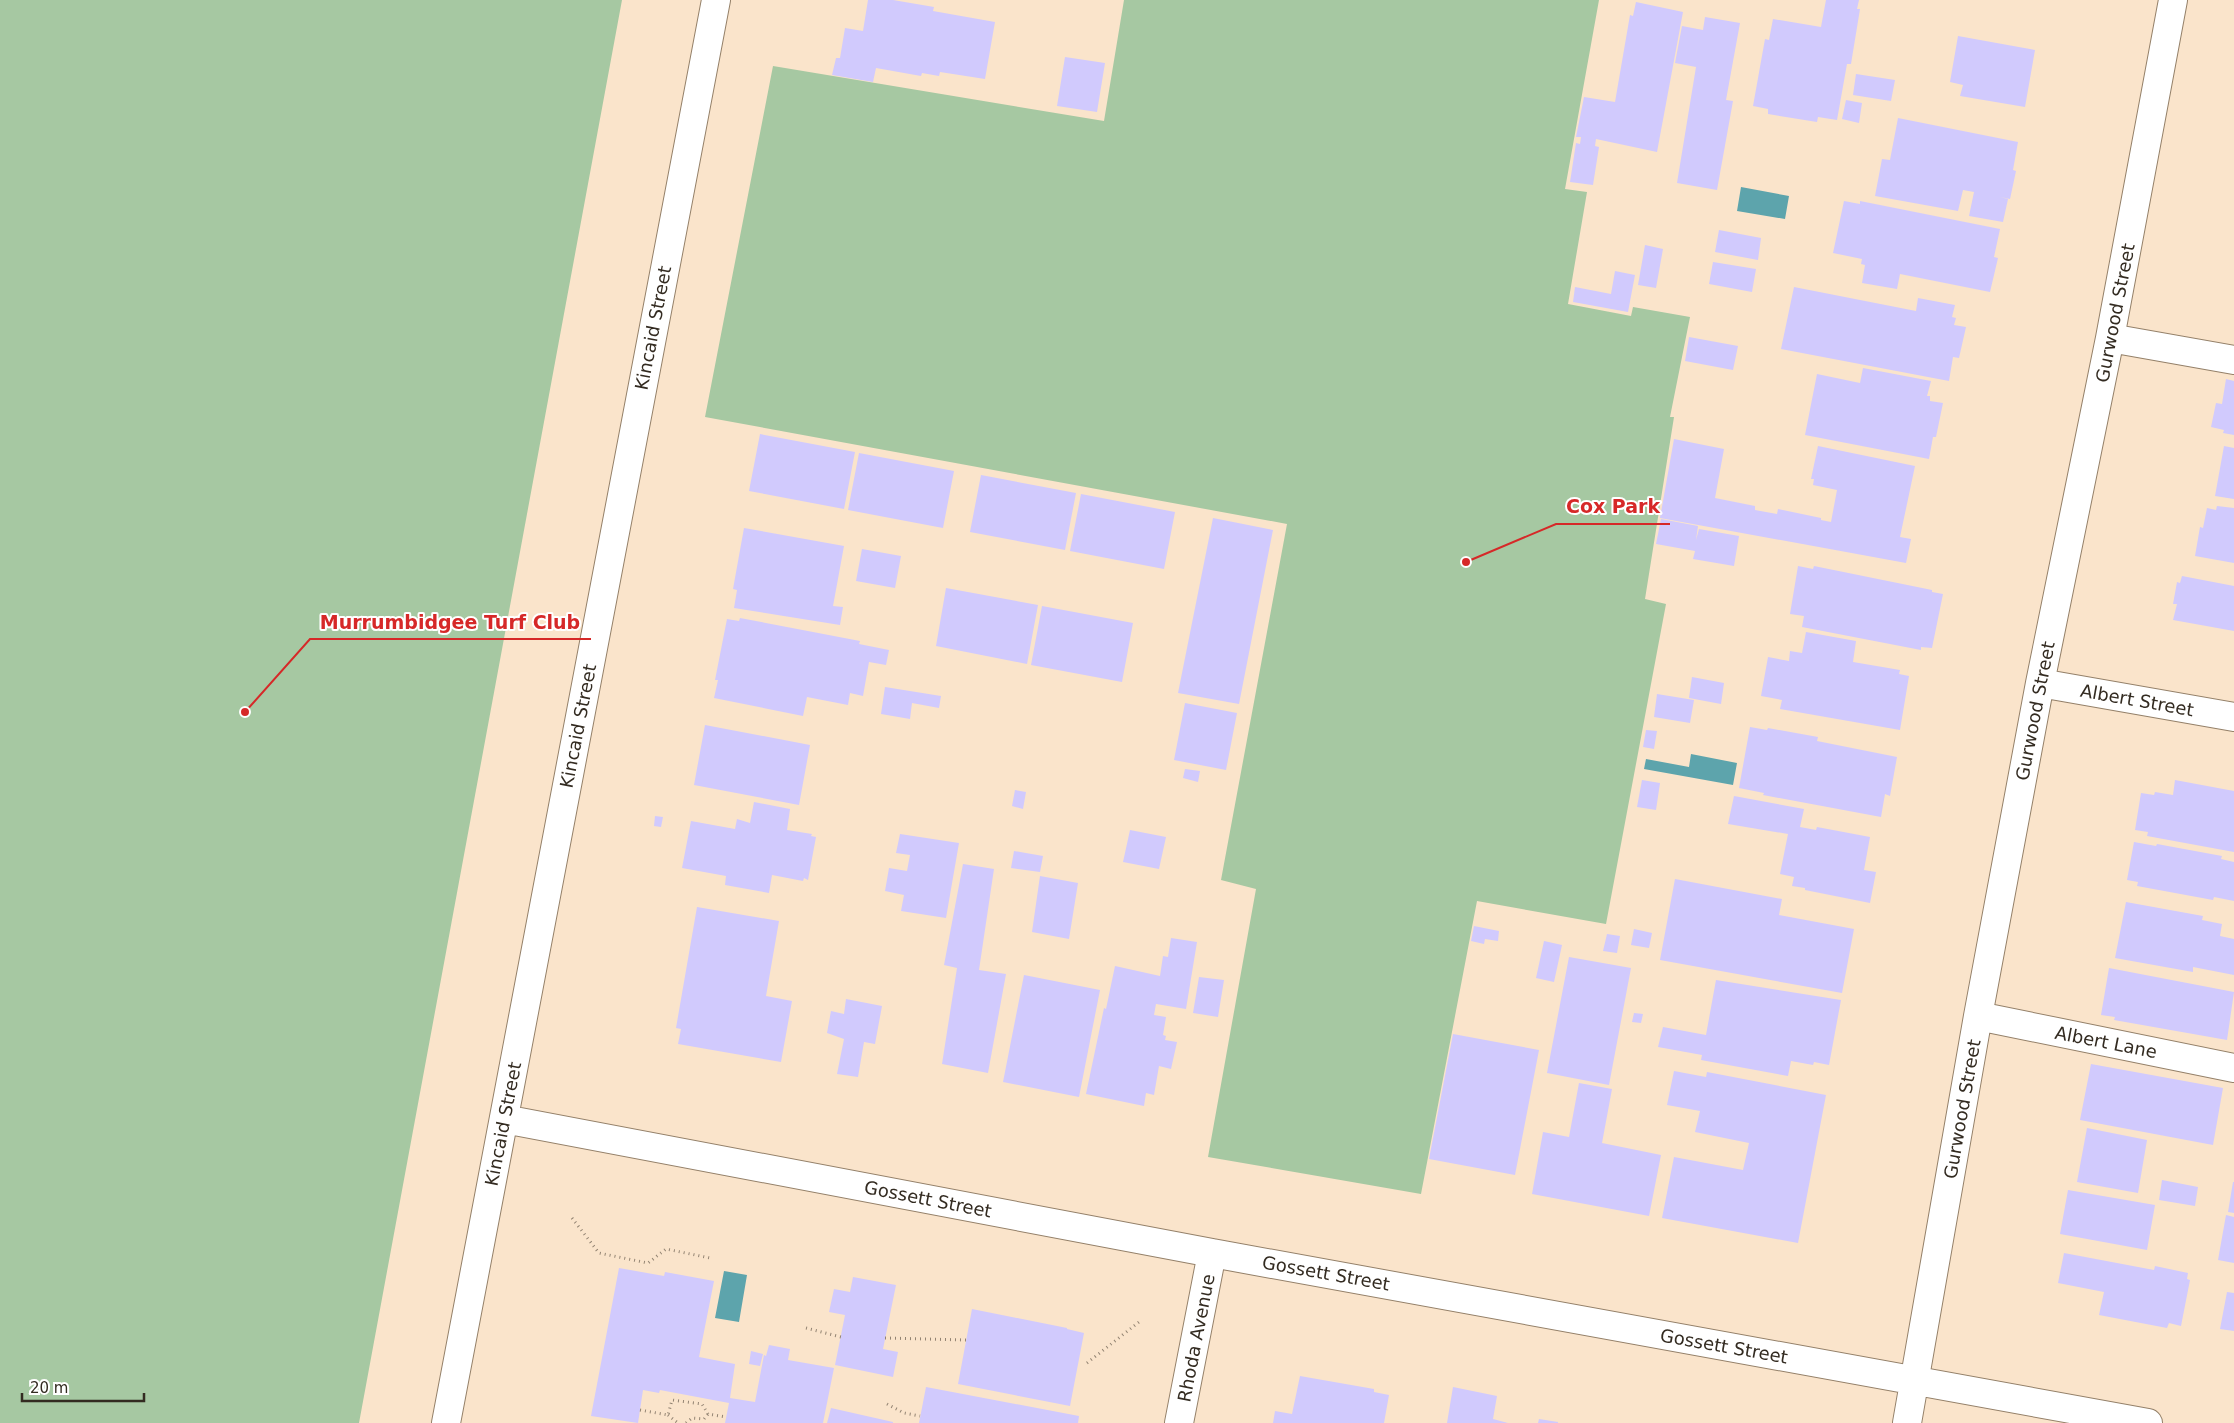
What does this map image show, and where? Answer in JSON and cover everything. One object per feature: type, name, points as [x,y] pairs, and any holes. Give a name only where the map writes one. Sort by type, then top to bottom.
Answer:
[{"type":"street","name":"Kincaid Street","points":[[446,1423],[716,0]]},
{"type":"street","name":"Gurwood Street","points":[[1907,1423],[1978,1016],[2040,683],[2110,338],[2174,0]]},
{"type":"street","points":[[2110,338],[2234,360]]},
{"type":"street","name":"Albert Street","points":[[2040,683],[2234,718]]},
{"type":"street","name":"Albert Lane","points":[[1978,1016],[2234,1068]]},
{"type":"street","name":"Gossett Street","points":[[504,1118],[1212,1252],[2148,1423]]},
{"type":"street","name":"Rhoda Avenue","points":[[1179,1423],[1212,1252]]},
{"type":"path","points":[[572,1218],[599,1253],[648,1263],[666,1249],[710,1258]]},
{"type":"path","points":[[1087,1364],[1139,1322]]},
{"type":"path","points":[[806,1328],[841,1338]]},
{"type":"path","points":[[885,1338],[966,1340]]},
{"type":"path","points":[[668,1414],[672,1400],[702,1404],[708,1414]]},
{"type":"path","points":[[887,1404],[904,1413],[920,1416]]},
{"type":"path","points":[[640,1410],[668,1414],[678,1423]]},
{"type":"path","points":[[708,1414],[726,1416]]},
{"type":"path","points":[[686,1423],[692,1418],[704,1419],[708,1414]]},
{"type":"green space","points":[[0,0],[622,0],[359,1423],[0,1423]]},
{"type":"green space","points":[[1124,0],[1599,0],[1565,189],[1587,192],[1568,304],[1631,316],[1633,307],[1690,317],[1670,417],[1674,417],[1645,599],[1666,604],[1606,924],[1477,901],[1421,1194],[1208,1157],[1256,889],[1221,880],[1287,524],[705,417],[773,66],[1104,121]]},
{"type":"water","points":[[1741,187],[1789,196],[1785,219],[1737,211]]},
{"type":"water","points":[[1691,754],[1737,763],[1733,785],[1644,769],[1646,759],[1689,767]]},
{"type":"water","points":[[724,1271],[747,1275],[739,1322],[715,1318]]},
{"type":"building","points":[[868,0],[893,0],[934,7],[933,11],[995,22],[985,79],[940,72],[939,76],[922,73],[921,76],[876,68],[873,82],[832,75],[836,58],[840,58],[845,28],[863,31]]},
{"type":"building","points":[[1826,0],[1859,0],[1857,9],[1860,9],[1851,64],[1847,64],[1837,120],[1818,117],[1817,122],[1768,114],[1768,109],[1753,106],[1765,39],[1769,40],[1773,19],[1821,27]]},
{"type":"building","points":[[1636,2],[1683,12],[1657,152],[1596,139],[1595,146],[1599,147],[1593,185],[1570,182],[1576,143],[1580,144],[1581,137],[1576,137],[1584,97],[1615,102],[1630,15],[1633,16]]},
{"type":"building","points":[[1705,17],[1740,23],[1726,100],[1733,101],[1717,190],[1677,183],[1696,67],[1675,63],[1682,26],[1703,30]]},
{"type":"building","points":[[1958,36],[2035,50],[2025,107],[1960,96],[1963,85],[1950,82]]},
{"type":"building","points":[[1065,57],[1105,63],[1097,112],[1057,106]]},
{"type":"building","points":[[1856,74],[1895,80],[1891,101],[1853,95]]},
{"type":"building","points":[[1846,100],[1862,103],[1859,123],[1842,119]]},
{"type":"building","points":[[1898,118],[2018,142],[2013,170],[2016,171],[2010,199],[2000,197],[2008,199],[2003,222],[1969,216],[1974,192],[1963,190],[1958,211],[1875,196],[1882,159],[1890,160]]},
{"type":"building","points":[[1844,201],[1860,204],[1860,201],[2000,229],[1994,257],[1998,258],[1990,292],[1900,274],[1897,289],[1862,283],[1865,265],[1861,264],[1862,259],[1833,253]]},
{"type":"building","points":[[1719,230],[1761,238],[1758,260],[1715,252]]},
{"type":"building","points":[[1645,245],[1663,249],[1656,288],[1638,285]]},
{"type":"building","points":[[1713,262],[1756,269],[1752,292],[1709,284]]},
{"type":"building","points":[[1615,271],[1635,275],[1628,312],[1573,302],[1575,287],[1611,294]]},
{"type":"building","points":[[1794,287],[1916,311],[1918,298],[1955,305],[1952,317],[1956,318],[1954,325],[1966,327],[1959,358],[1953,357],[1949,381],[1781,349]]},
{"type":"building","points":[[1689,337],[1738,346],[1733,370],[1685,361]]},
{"type":"building","points":[[1863,368],[1931,381],[1927,396],[1930,396],[1930,401],[1943,403],[1929,459],[1805,435],[1817,374],[1860,383]]},
{"type":"building","points":[[2226,379],[2234,381],[2234,435],[2223,433],[2224,430],[2211,427],[2216,403],[2222,404]]},
{"type":"building","points":[[760,434],[855,452],[844,509],[749,491]]},
{"type":"building","points":[[1674,439],[1724,449],[1715,498],[1755,506],[1755,510],[1777,514],[1778,509],[1821,518],[1821,520],[1831,522],[1837,490],[1813,485],[1814,479],[1811,479],[1818,446],[1915,466],[1900,537],[1911,539],[1906,563],[1660,518]]},
{"type":"building","points":[[2224,446],[2234,448],[2234,499],[2215,496]]},
{"type":"building","points":[[859,453],[954,471],[943,528],[848,510]]},
{"type":"building","points":[[981,475],[1076,493],[1065,550],[970,532]]},
{"type":"building","points":[[1081,494],[1175,512],[1164,569],[1070,551]]},
{"type":"building","points":[[2217,506],[2234,508],[2234,563],[2195,556],[2200,527],[2203,528],[2207,508],[2216,510]]},
{"type":"building","points":[[1213,518],[1273,530],[1239,704],[1178,693]]},
{"type":"building","points":[[1661,519],[1698,526],[1696,540],[1699,529],[1739,536],[1734,566],[1693,559],[1695,551],[1656,544]]},
{"type":"building","points":[[744,528],[844,546],[833,606],[843,607],[840,625],[734,608],[737,590],[733,589]]},
{"type":"building","points":[[862,549],[901,556],[895,588],[856,581]]},
{"type":"building","points":[[1798,566],[1813,569],[1814,566],[1932,590],[1932,592],[1943,594],[1932,648],[1921,647],[1921,650],[1802,627],[1804,616],[1790,614]]},
{"type":"building","points":[[2182,576],[2234,586],[2234,631],[2173,620],[2177,604],[2173,604],[2177,582],[2180,583]]},
{"type":"building","points":[[946,588],[1038,605],[1027,664],[936,646]]},
{"type":"building","points":[[1042,606],[1133,623],[1122,682],[1031,665]]},
{"type":"building","points":[[740,618],[860,641],[859,644],[889,650],[886,665],[869,662],[863,696],[850,693],[848,705],[807,697],[803,716],[714,698],[718,680],[715,680],[727,619],[739,621]]},
{"type":"building","points":[[1806,632],[1856,641],[1853,662],[1900,670],[1899,674],[1909,676],[1900,730],[1780,709],[1782,700],[1761,696],[1768,657],[1789,661],[1790,651],[1802,653]]},
{"type":"building","points":[[1692,677],[1724,683],[1721,704],[1689,698]]},
{"type":"building","points":[[885,687],[941,696],[939,708],[912,703],[910,719],[881,714]]},
{"type":"building","points":[[1657,694],[1694,700],[1690,723],[1654,717]]},
{"type":"building","points":[[1185,703],[1237,713],[1226,770],[1174,760]]},
{"type":"building","points":[[705,725],[810,745],[799,805],[694,785]]},
{"type":"building","points":[[1750,727],[1767,730],[1768,728],[1818,737],[1817,741],[1897,757],[1890,796],[1885,794],[1881,817],[1763,795],[1764,793],[1739,788]]},
{"type":"building","points":[[1646,730],[1657,731],[1654,749],[1643,747]]},
{"type":"building","points":[[1185,769],[1200,771],[1198,782],[1183,778]]},
{"type":"building","points":[[1642,780],[1660,783],[1656,810],[1637,807]]},
{"type":"building","points":[[2175,780],[2234,791],[2234,852],[2147,836],[2148,832],[2135,830],[2141,793],[2154,795],[2155,792],[2173,795]]},
{"type":"building","points":[[1015,790],[1026,792],[1023,809],[1012,806]]},
{"type":"building","points":[[1734,796],[1804,809],[1800,827],[1816,830],[1817,827],[1870,837],[1864,870],[1876,872],[1870,903],[1792,886],[1794,877],[1780,874],[1788,834],[1728,824]]},
{"type":"building","points":[[754,802],[790,809],[787,830],[812,834],[811,836],[816,837],[808,880],[804,878],[803,881],[772,875],[769,893],[725,885],[726,876],[682,868],[691,821],[735,829],[737,819],[750,823]]},
{"type":"building","points":[[655,816],[663,817],[661,827],[654,826]]},
{"type":"building","points":[[1130,830],[1166,837],[1159,869],[1123,862]]},
{"type":"building","points":[[900,834],[959,843],[946,918],[901,911],[904,895],[885,891],[889,868],[907,871],[910,855],[896,853]]},
{"type":"building","points":[[2134,842],[2156,846],[2157,844],[2222,856],[2221,859],[2234,862],[2234,901],[2214,897],[2213,900],[2137,886],[2138,882],[2127,880]]},
{"type":"building","points":[[1014,851],[1043,856],[1040,872],[1011,868]]},
{"type":"building","points":[[963,864],[994,869],[979,970],[1006,974],[988,1073],[942,1064],[957,968],[944,965]]},
{"type":"building","points":[[1040,876],[1078,883],[1069,939],[1032,932]]},
{"type":"building","points":[[1675,879],[1782,899],[1779,915],[1854,929],[1842,993],[1660,960]]},
{"type":"building","points":[[2126,902],[2203,916],[2202,920],[2222,924],[2220,936],[2234,939],[2234,975],[2193,967],[2193,972],[2115,958]]},
{"type":"building","points":[[697,907],[779,921],[766,996],[792,1001],[781,1062],[678,1044],[681,1029],[676,1028]]},
{"type":"building","points":[[1474,926],[1499,931],[1498,941],[1485,939],[1484,944],[1471,941]]},
{"type":"building","points":[[1634,929],[1652,933],[1649,948],[1631,945]]},
{"type":"building","points":[[1607,934],[1620,936],[1617,953],[1603,951]]},
{"type":"building","points":[[1171,938],[1197,942],[1186,1009],[1156,1004],[1154,1015],[1166,1017],[1163,1035],[1166,1036],[1165,1040],[1177,1042],[1171,1069],[1159,1066],[1154,1095],[1146,1093],[1144,1106],[1086,1094],[1115,966],[1160,976],[1163,956],[1168,957]]},
{"type":"building","points":[[1544,941],[1562,945],[1554,982],[1536,978]]},
{"type":"building","points":[[1569,957],[1631,968],[1609,1085],[1547,1073]]},
{"type":"building","points":[[2109,968],[2234,992],[2227,1040],[2114,1020],[2115,1017],[2101,1015]]},
{"type":"building","points":[[1024,975],[1100,990],[1079,1097],[1003,1082]]},
{"type":"building","points":[[1199,977],[1224,980],[1218,1017],[1193,1013]]},
{"type":"building","points":[[1716,980],[1841,1000],[1829,1065],[1814,1062],[1813,1065],[1791,1061],[1788,1076],[1701,1060],[1702,1055],[1658,1047],[1663,1027],[1706,1035]]},
{"type":"building","points":[[846,999],[882,1006],[875,1044],[864,1042],[858,1077],[837,1074],[844,1039],[827,1033],[831,1011],[844,1014]]},
{"type":"building","points":[[1634,1013],[1643,1014],[1641,1023],[1632,1022]]},
{"type":"building","points":[[1453,1034],[1539,1050],[1515,1175],[1429,1159]]},
{"type":"building","points":[[2091,1064],[2223,1088],[2213,1145],[2080,1120]]},
{"type":"building","points":[[1674,1071],[1706,1077],[1707,1072],[1826,1095],[1798,1243],[1662,1218],[1674,1157],[1743,1170],[1749,1143],[1695,1132],[1700,1111],[1667,1105]]},
{"type":"building","points":[[1579,1083],[1612,1089],[1602,1143],[1661,1155],[1649,1216],[1532,1194],[1543,1132],[1569,1137]]},
{"type":"building","points":[[2087,1128],[2147,1140],[2138,1193],[2077,1182]]},
{"type":"building","points":[[2162,1180],[2198,1187],[2195,1206],[2159,1200]]},
{"type":"building","points":[[2234,1182],[2234,1213],[2228,1212]]},
{"type":"building","points":[[2068,1190],[2155,1205],[2147,1250],[2060,1234]]},
{"type":"building","points":[[2226,1215],[2234,1217],[2234,1263],[2218,1260]]},
{"type":"building","points":[[2064,1253],[2154,1270],[2155,1266],[2188,1273],[2187,1279],[2190,1280],[2181,1326],[2169,1323],[2167,1328],[2099,1315],[2104,1292],[2058,1283]]},
{"type":"building","points":[[619,1268],[664,1276],[665,1272],[714,1281],[699,1357],[735,1364],[730,1398],[755,1402],[764,1355],[766,1356],[769,1345],[790,1349],[788,1360],[834,1368],[823,1423],[725,1423],[729,1403],[660,1390],[659,1393],[643,1390],[638,1423],[591,1416]]},
{"type":"building","points":[[853,1277],[896,1285],[883,1349],[898,1352],[893,1377],[835,1365],[845,1315],[829,1312],[834,1289],[850,1292]]},
{"type":"building","points":[[2227,1292],[2234,1293],[2234,1331],[2220,1329]]},
{"type":"building","points":[[972,1309],[1084,1333],[1070,1406],[958,1384]]},
{"type":"building","points":[[751,1351],[763,1354],[760,1366],[749,1364]]},
{"type":"building","points":[[1300,1376],[1374,1389],[1374,1392],[1389,1395],[1384,1423],[1273,1423],[1275,1411],[1292,1414]]},
{"type":"building","points":[[926,1387],[1079,1416],[1078,1423],[919,1423]]},
{"type":"building","points":[[1453,1387],[1497,1396],[1493,1419],[1508,1423],[1447,1423]]},
{"type":"building","points":[[831,1408],[893,1422],[893,1423],[827,1423]]},
{"type":"building","points":[[1539,1419],[1558,1422],[1558,1423],[1538,1423]]},
{"type":"place","name":"Cox Park","points":[[1466,562]]},
{"type":"place","name":"Murrumbidgee Turf Club","points":[[245,712]]}]
